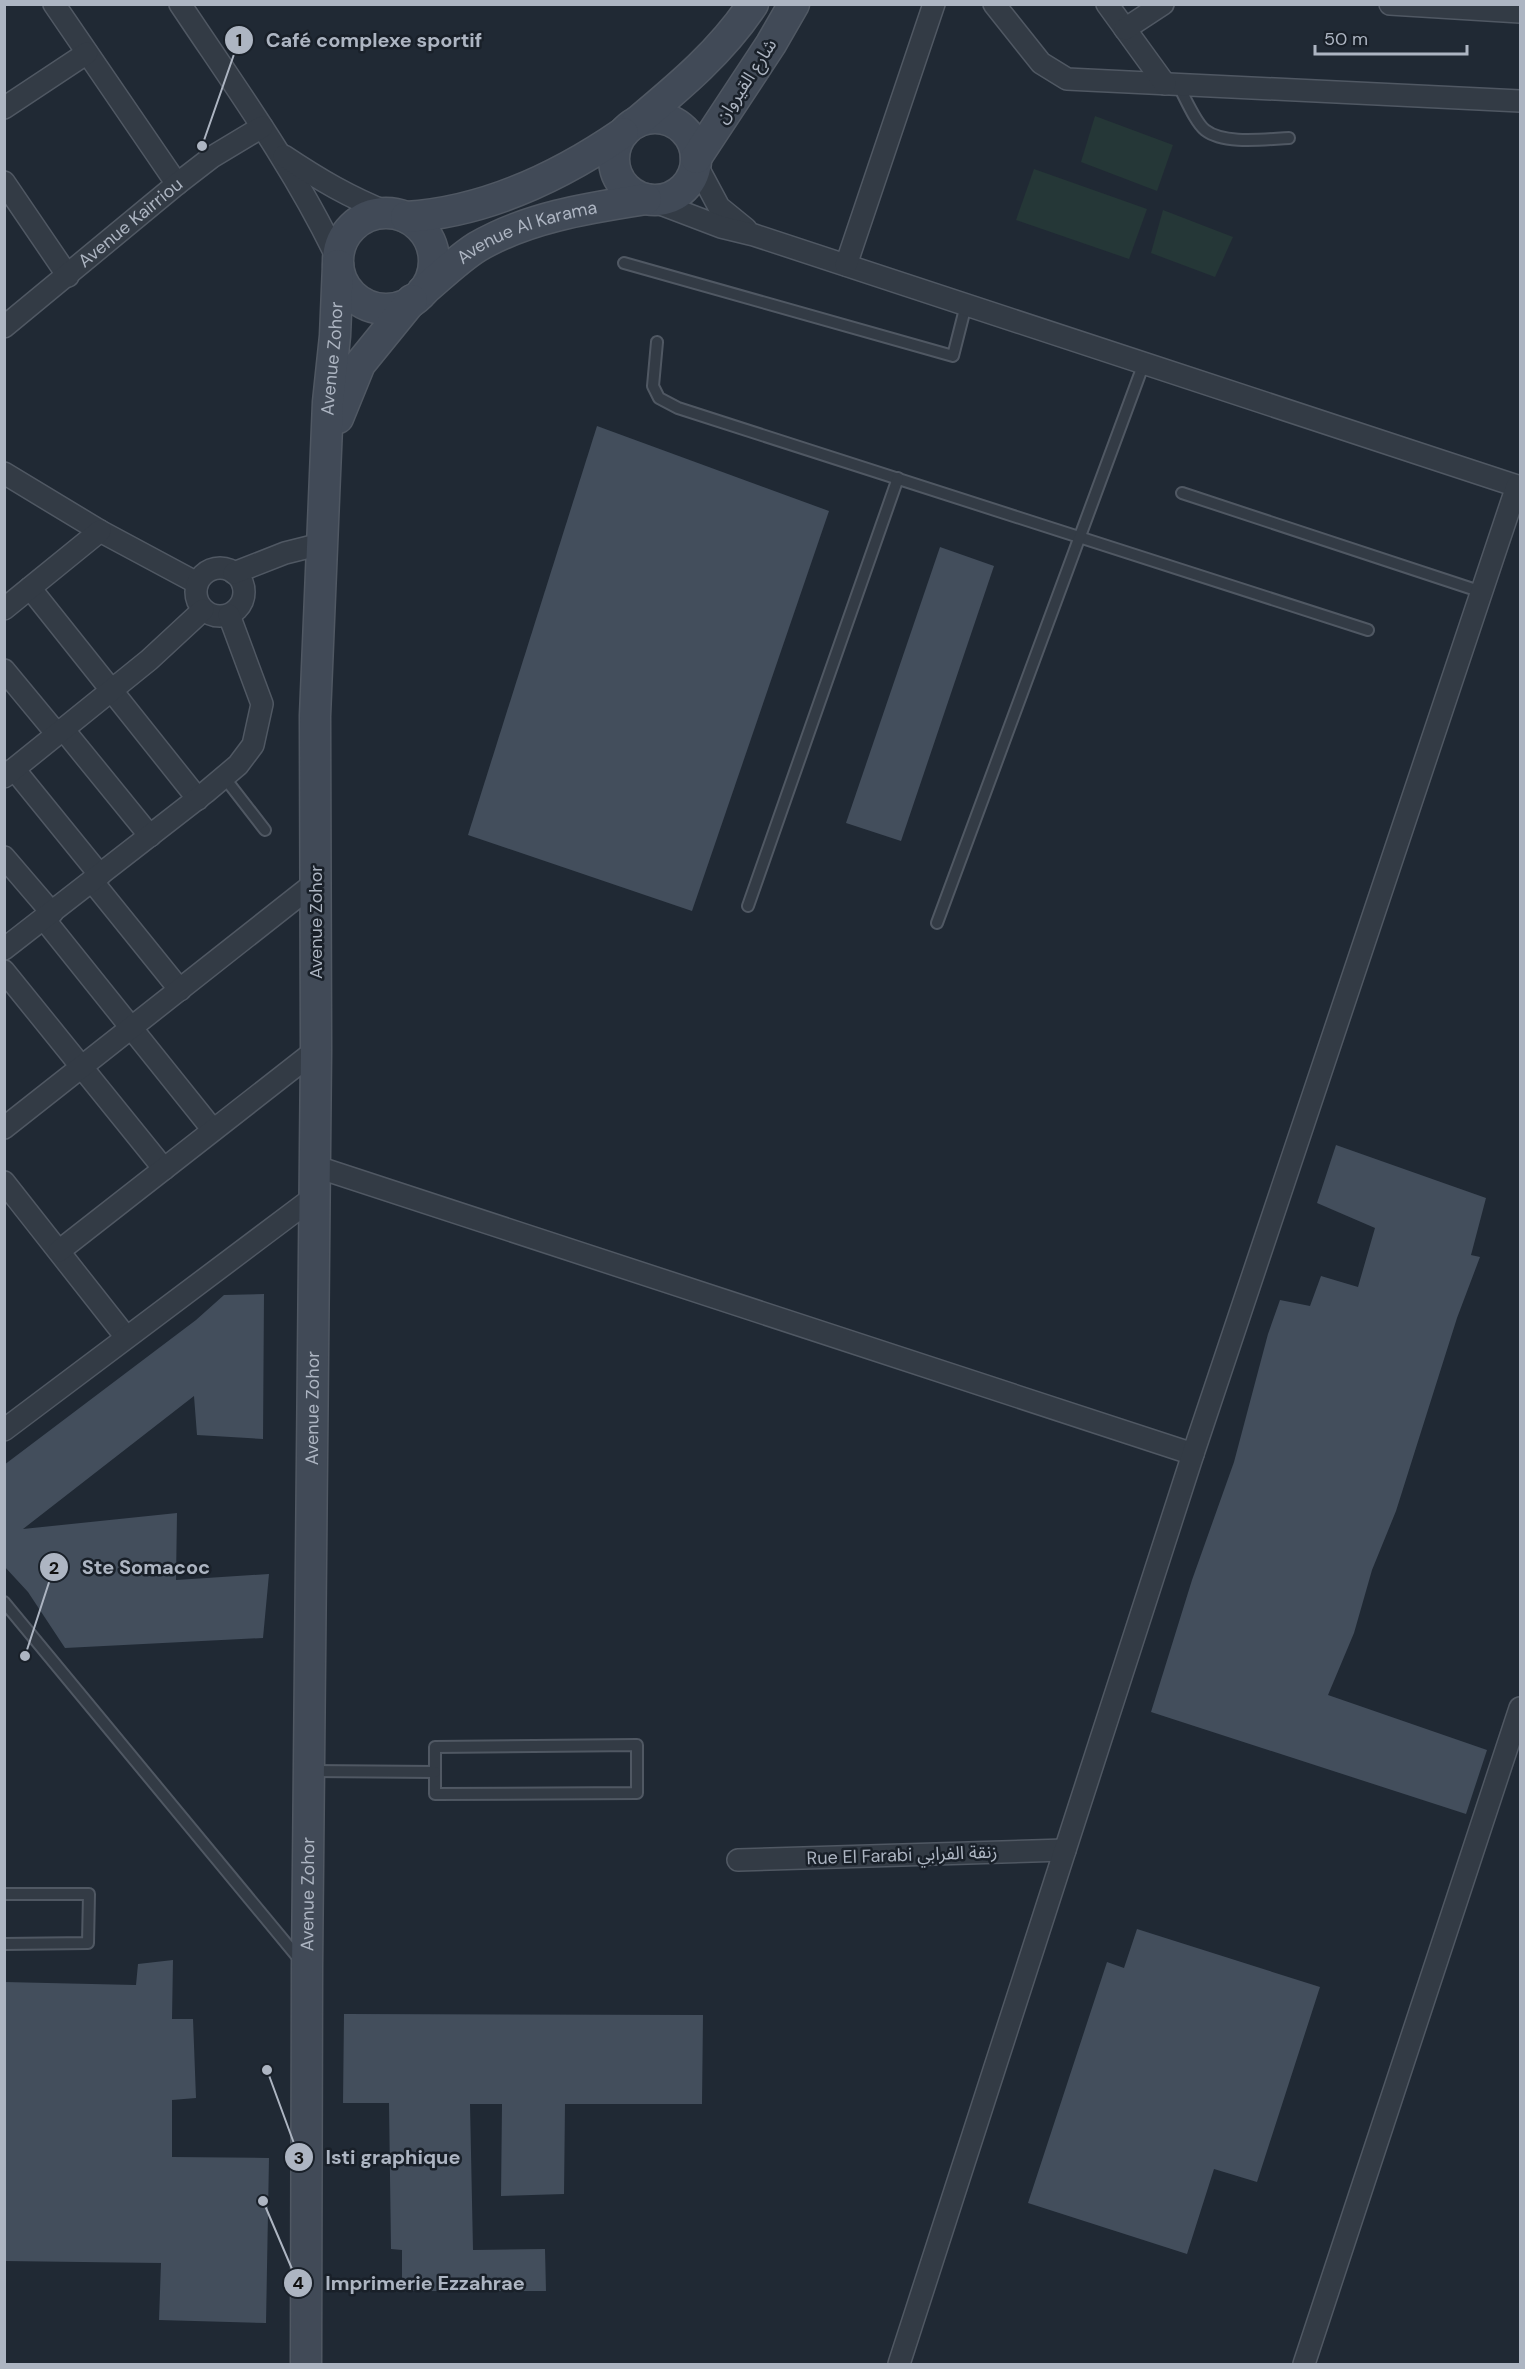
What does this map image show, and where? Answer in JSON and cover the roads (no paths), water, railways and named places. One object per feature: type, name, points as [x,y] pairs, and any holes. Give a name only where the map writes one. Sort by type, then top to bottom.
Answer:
[{"type":"main road","name":"شارع القيروان","points":[[630,127],[686,81],[722,45],[753,4]]},
{"type":"main road","name":"شارع القيروان","points":[[696,161],[794,4]]},
{"type":"main road","points":[[397,215],[426,234],[434,260],[430,278],[417,297],[394,308],[374,307],[365,304],[349,292],[344,284],[338,262],[344,238],[358,222],[378,213],[397,215],[448,212],[527,186],[571,166],[630,127],[653,118],[677,124],[689,135],[696,161],[690,181],[684,188],[669,198],[648,200],[628,190],[616,173],[614,152],[630,127]]},
{"type":"main road","name":"Avenue Al Karama","points":[[417,297],[478,247],[506,234],[579,209],[648,200]]},
{"type":"main road","name":"Avenue Zohor","points":[[306,2364],[306,1968],[316,1050],[315,716],[328,402],[335,336],[338,262]]},
{"type":"main road","name":"Avenue Zohor","points":[[326,452],[360,364],[417,297]]},
{"type":"street","points":[[54,4],[177,184]]},
{"type":"street","points":[[180,4],[279,153],[321,225],[338,262]]},
{"type":"street","points":[[846,266],[934,4]]},
{"type":"street","points":[[994,4],[1041,63],[1067,80],[1521,100]]},
{"type":"street","points":[[1107,4],[1172,85]]},
{"type":"street","points":[[1125,28],[1163,4]]},
{"type":"street","points":[[1390,4],[1521,12]]},
{"type":"street","points":[[4,108],[87,53]]},
{"type":"street","name":"Avenue Kairriou","points":[[4,327],[177,184],[212,157],[262,127]]},
{"type":"street","points":[[279,153],[325,184],[353,199],[397,215]]},
{"type":"street","points":[[696,161],[719,207],[753,235]]},
{"type":"street","points":[[4,182],[68,276]]},
{"type":"street","points":[[648,200],[721,228],[753,235],[1519,486],[1193,1454],[898,2364]]},
{"type":"street","points":[[4,473],[100,531],[197,583]]},
{"type":"street","points":[[4,609],[100,531]]},
{"type":"street","points":[[234,573],[285,553],[321,544]]},
{"type":"street","points":[[226,569],[234,573],[240,579],[244,595],[241,603],[229,615],[215,616],[203,610],[197,602],[195,592],[197,583],[209,570],[226,569]]},
{"type":"street","points":[[30,588],[198,799]]},
{"type":"street","points":[[180,990],[96,878],[9,773],[149,660],[203,610]]},
{"type":"street","points":[[4,949],[198,799],[238,765],[253,745],[262,704],[229,615]]},
{"type":"street","points":[[4,670],[150,836]]},
{"type":"street","points":[[4,857],[131,1028],[213,1130]]},
{"type":"street","points":[[4,1128],[316,882]]},
{"type":"street","points":[[4,970],[164,1169]]},
{"type":"street","points":[[59,1251],[316,1050]]},
{"type":"street","points":[[314,1166],[1193,1454]]},
{"type":"street","points":[[8,1196],[59,1251],[126,1337]]},
{"type":"street","points":[[4,1430],[314,1197]]},
{"type":"street","points":[[1304,2364],[1521,1708]]},
{"type":"street","name":"Rue El Farabi زنقة الفرابي","points":[[738,1860],[1065,1850]]},
{"type":"lane","points":[[1172,85],[1203,129],[1215,136],[1240,140],[1289,138]]},
{"type":"lane","points":[[624,263],[953,356],[966,305]]},
{"type":"lane","points":[[657,342],[653,386],[659,398],[678,408],[1368,630]]},
{"type":"lane","points":[[937,923],[1144,363]]},
{"type":"lane","points":[[748,906],[898,478]]},
{"type":"lane","points":[[1182,493],[1482,592]]},
{"type":"lane","points":[[224,777],[265,830]]},
{"type":"lane","points":[[4,1602],[306,1968]]},
{"type":"lane","points":[[637,1745],[637,1792],[435,1794],[435,1772],[435,1747],[637,1745]]},
{"type":"lane","points":[[309,1772],[435,1772]]},
{"type":"lane","points":[[4,1893],[89,1894],[88,1943],[4,1944]]},
{"type":"place","name":"Café complexe sportif","points":[[202,146]]},
{"type":"place","name":"Ste Somacoc","points":[[25,1656]]},
{"type":"place","name":"Isti graphique","points":[[267,2070]]},
{"type":"place","name":"Imprimerie Ezzahrae","points":[[263,2201]]}]
